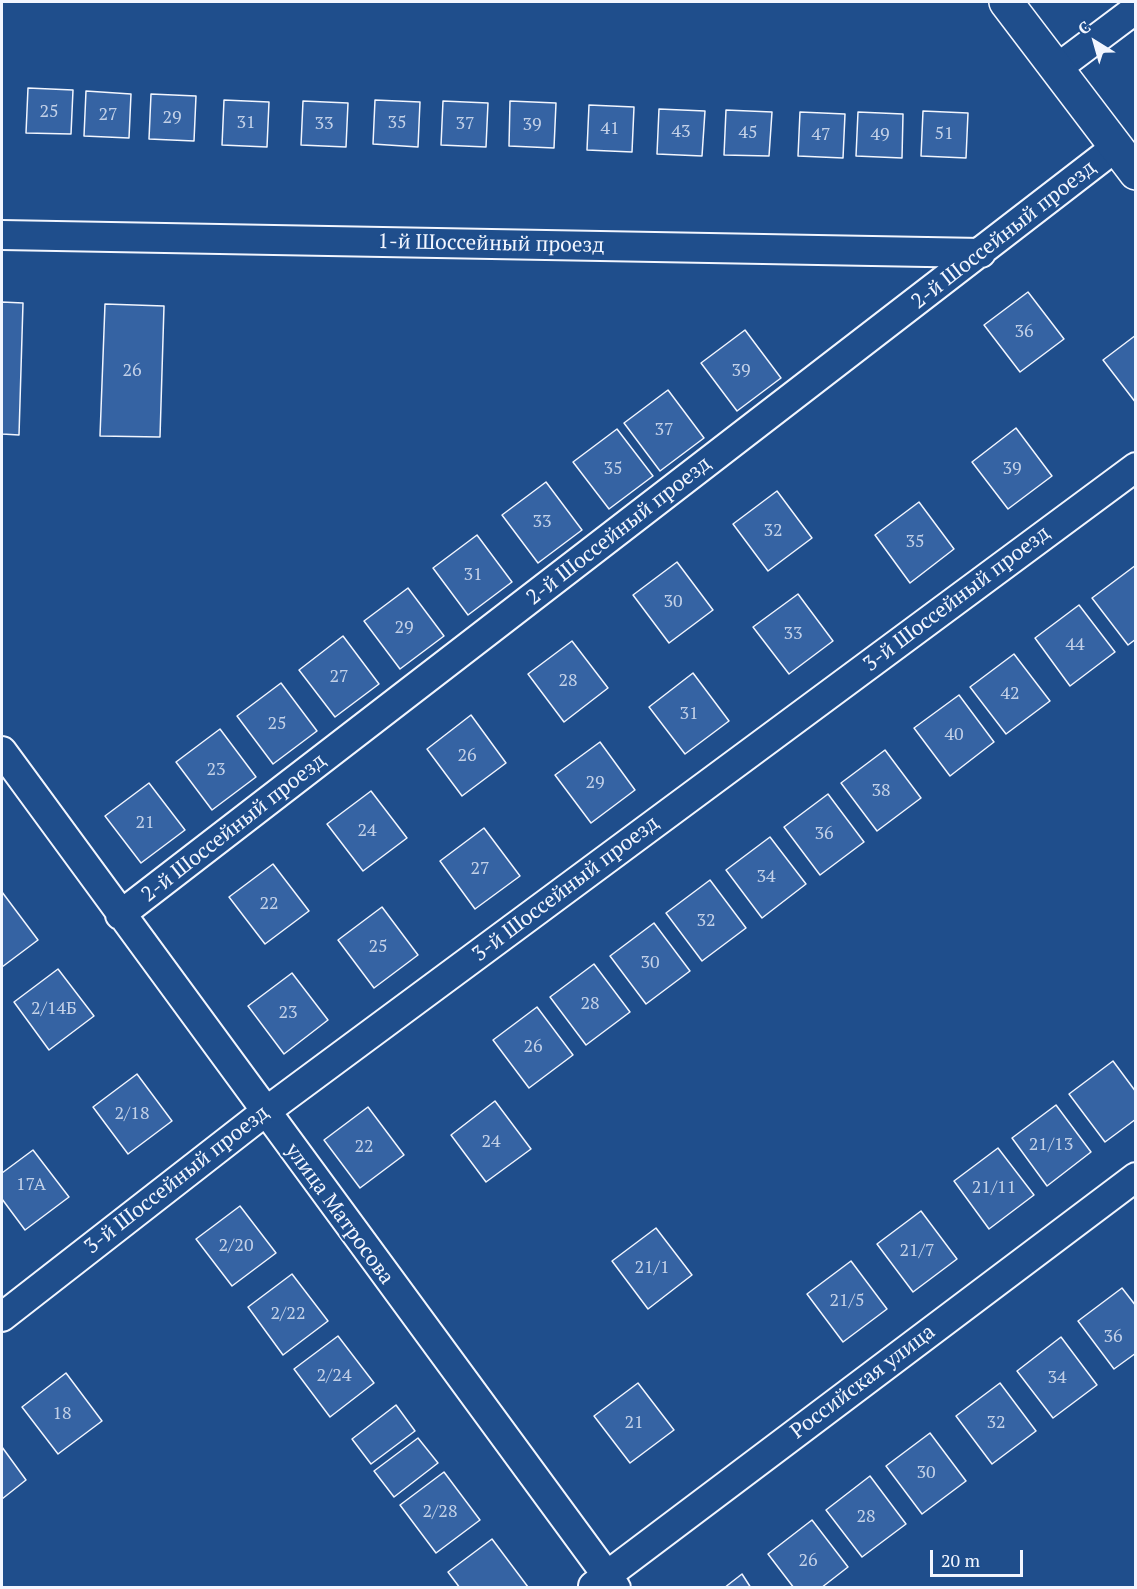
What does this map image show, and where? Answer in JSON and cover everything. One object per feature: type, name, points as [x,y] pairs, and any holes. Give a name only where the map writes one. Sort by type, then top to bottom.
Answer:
[{"type":"street","points":[[1006,2],[1136,173]]},
{"type":"street","points":[[1056,69],[1136,9]]},
{"type":"street","name":"2-й Шоссейный проезд","points":[[120,915],[1116,147]]},
{"type":"street","name":"1-й Шоссейный проезд","points":[[2,235],[981,253]]},
{"type":"street","name":"3-й Шоссейный проезд","points":[[2,1317],[265,1112],[1136,467]]},
{"type":"street","name":"улица Матросова","points":[[2,751],[604,1584]]},
{"type":"street","name":"Российская улица","points":[[604,1584],[1136,1176]]},
{"type":"building","points":[[28,88],[73,90],[71,134],[26,133]]},
{"type":"building","points":[[86,91],[131,94],[129,138],[84,136]]},
{"type":"building","points":[[151,94],[196,96],[194,141],[149,139]]},
{"type":"building","points":[[224,100],[269,102],[267,147],[222,145]]},
{"type":"building","points":[[375,100],[420,102],[418,147],[373,144]]},
{"type":"building","points":[[303,101],[348,103],[346,147],[301,145]]},
{"type":"building","points":[[443,101],[488,103],[486,147],[441,145]]},
{"type":"building","points":[[510,101],[556,103],[554,148],[509,146]]},
{"type":"building","points":[[589,105],[634,107],[632,152],[587,150]]},
{"type":"building","points":[[659,109],[705,111],[702,156],[657,154]]},
{"type":"building","points":[[726,110],[772,112],[769,156],[724,155]]},
{"type":"building","points":[[923,111],[968,113],[966,158],[921,156]]},
{"type":"building","points":[[800,112],[845,114],[843,158],[798,156]]},
{"type":"building","points":[[858,112],[903,114],[902,158],[856,156]]},
{"type":"building","points":[[1028,292],[1064,339],[1020,372],[984,325]]},
{"type":"building","points":[[2,302],[23,303],[19,435],[2,434]]},
{"type":"building","points":[[105,304],[164,306],[160,437],[100,436]]},
{"type":"building","points":[[745,330],[781,378],[737,411],[701,363]]},
{"type":"building","points":[[1136,335],[1136,403],[1103,360]]},
{"type":"building","points":[[668,390],[704,438],[660,471],[624,423]]},
{"type":"building","points":[[1016,428],[1052,476],[1008,509],[972,462]]},
{"type":"building","points":[[617,429],[653,476],[609,509],[573,462]]},
{"type":"building","points":[[546,482],[582,530],[538,563],[502,515]]},
{"type":"building","points":[[777,491],[812,538],[768,571],[733,524]]},
{"type":"building","points":[[919,502],[954,549],[910,583],[875,535]]},
{"type":"building","points":[[477,535],[512,582],[468,615],[433,568]]},
{"type":"building","points":[[677,562],[713,610],[669,643],[633,595]]},
{"type":"building","points":[[1136,565],[1136,639],[1128,645],[1092,598]]},
{"type":"building","points":[[408,588],[444,636],[400,669],[364,621]]},
{"type":"building","points":[[798,594],[833,641],[789,674],[753,627]]},
{"type":"building","points":[[1079,605],[1115,652],[1070,686],[1035,638]]},
{"type":"building","points":[[343,636],[379,684],[335,717],[299,670]]},
{"type":"building","points":[[572,641],[608,688],[564,722],[528,674]]},
{"type":"building","points":[[1014,654],[1050,701],[1006,734],[970,687]]},
{"type":"building","points":[[693,673],[729,721],[685,754],[649,707]]},
{"type":"building","points":[[281,683],[317,731],[273,764],[237,716]]},
{"type":"building","points":[[959,695],[994,742],[950,776],[914,728]]},
{"type":"building","points":[[471,715],[506,763],[462,796],[427,749]]},
{"type":"building","points":[[220,729],[256,777],[212,810],[176,762]]},
{"type":"building","points":[[600,742],[635,790],[591,823],[555,775]]},
{"type":"building","points":[[885,750],[921,798],[877,831],[841,783]]},
{"type":"building","points":[[149,783],[185,830],[141,863],[105,816]]},
{"type":"building","points":[[371,791],[407,838],[363,871],[327,824]]},
{"type":"building","points":[[828,794],[864,842],[820,875],[784,827]]},
{"type":"building","points":[[484,828],[520,876],[475,909],[440,861]]},
{"type":"building","points":[[770,837],[806,884],[762,918],[726,870]]},
{"type":"building","points":[[273,864],[309,911],[265,944],[229,897]]},
{"type":"building","points":[[710,880],[746,928],[702,961],[666,913]]},
{"type":"building","points":[[2,892],[38,940],[2,967]]},
{"type":"building","points":[[382,907],[418,955],[374,988],[338,940]]},
{"type":"building","points":[[654,923],[690,971],[646,1004],[610,956]]},
{"type":"building","points":[[594,964],[630,1012],[586,1045],[550,997]]},
{"type":"building","points":[[58,969],[94,1016],[49,1050],[14,1002]]},
{"type":"building","points":[[292,973],[328,1020],[284,1054],[248,1006]]},
{"type":"building","points":[[537,1007],[573,1055],[529,1088],[493,1040]]},
{"type":"building","points":[[1113,1061],[1136,1092],[1136,1119],[1105,1142],[1069,1094]]},
{"type":"building","points":[[137,1074],[172,1121],[128,1154],[93,1107]]},
{"type":"building","points":[[495,1101],[531,1149],[486,1182],[451,1135]]},
{"type":"building","points":[[1056,1105],[1091,1152],[1047,1186],[1012,1138]]},
{"type":"building","points":[[368,1107],[404,1155],[360,1188],[324,1140]]},
{"type":"building","points":[[998,1148],[1034,1195],[989,1229],[954,1181]]},
{"type":"building","points":[[33,1150],[69,1197],[25,1230],[2,1199],[2,1173]]},
{"type":"building","points":[[240,1206],[276,1253],[232,1286],[196,1239]]},
{"type":"building","points":[[921,1211],[957,1259],[913,1292],[877,1244]]},
{"type":"building","points":[[656,1228],[692,1275],[648,1309],[612,1261]]},
{"type":"building","points":[[851,1261],[887,1309],[843,1342],[807,1294]]},
{"type":"building","points":[[292,1274],[328,1321],[283,1355],[248,1307]]},
{"type":"building","points":[[1122,1288],[1136,1306],[1136,1353],[1114,1369],[1078,1321]]},
{"type":"building","points":[[338,1336],[374,1383],[330,1417],[294,1369]]},
{"type":"building","points":[[1061,1337],[1097,1385],[1053,1418],[1017,1371]]},
{"type":"building","points":[[66,1373],[102,1421],[58,1454],[22,1407]]},
{"type":"building","points":[[638,1383],[674,1430],[630,1463],[594,1416]]},
{"type":"building","points":[[1000,1383],[1036,1431],[992,1464],[956,1416]]},
{"type":"building","points":[[396,1405],[415,1431],[371,1464],[352,1439]]},
{"type":"building","points":[[930,1433],[966,1481],[922,1514],[886,1466]]},
{"type":"building","points":[[418,1438],[438,1463],[394,1497],[374,1471]]},
{"type":"building","points":[[2,1447],[26,1480],[2,1499]]},
{"type":"building","points":[[444,1472],[480,1520],[436,1553],[400,1505]]},
{"type":"building","points":[[870,1476],[906,1524],[862,1557],[826,1510]]},
{"type":"building","points":[[812,1520],[848,1567],[821,1588],[794,1588],[768,1554]]},
{"type":"building","points":[[492,1539],[527,1588],[460,1588],[448,1572]]},
{"type":"building","points":[[742,1574],[751,1588],[724,1588]]}]
